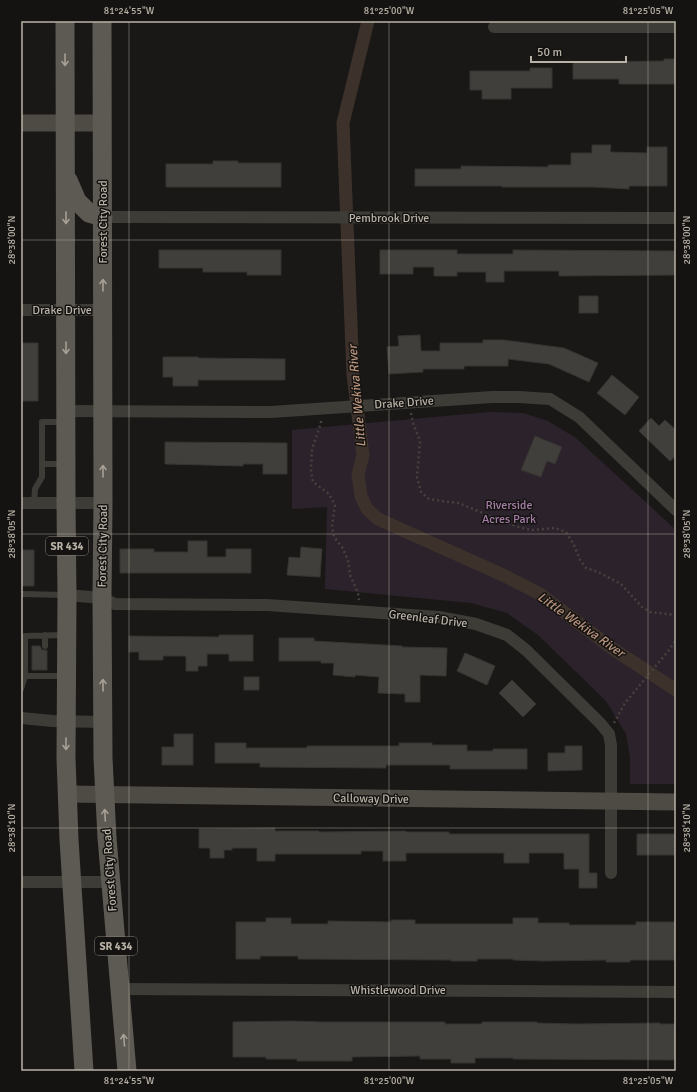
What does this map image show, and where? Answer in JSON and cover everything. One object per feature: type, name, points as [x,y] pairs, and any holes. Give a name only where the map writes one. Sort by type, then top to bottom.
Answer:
[{"type":"main road","name":"SR 434","points":[[65,21],[67,794],[71,882],[84,1071]]},
{"type":"main road","name":"Forest City Road","points":[[102,21],[102,598],[104,795],[110,882],[127,1071]]},
{"type":"main road","points":[[66,175],[77,201],[89,213],[103,217]]},
{"type":"street","points":[[494,28],[676,27]]},
{"type":"street","points":[[21,123],[103,123]]},
{"type":"street","name":"Pembrook Drive","points":[[103,217],[676,218]]},
{"type":"street","name":"Drake Drive","points":[[21,310],[103,310]]},
{"type":"street","name":"Drake Drive","points":[[66,416],[103,411],[271,412],[492,397],[550,399],[579,417],[676,510]]},
{"type":"street","points":[[21,503],[103,503]]},
{"type":"street","name":"Greenleaf Drive","points":[[67,595],[102,598],[115,604],[267,604],[439,617],[476,624],[507,635],[526,650],[600,723],[609,734]]},
{"type":"street","points":[[21,718],[103,722]]},
{"type":"street","points":[[609,734],[612,745],[611,873]]},
{"type":"street","name":"Calloway Drive","points":[[67,794],[676,802]]},
{"type":"street","points":[[21,882],[110,882]]},
{"type":"street","name":"Whistlewood Drive","points":[[120,989],[676,992]]},
{"type":"lane","points":[[34,503],[35,489],[42,477],[42,422],[66,416]]},
{"type":"lane","points":[[43,464],[66,464]]},
{"type":"lane","points":[[21,594],[67,595]]},
{"type":"lane","points":[[44,635],[44,646]]},
{"type":"lane","points":[[21,689],[25,676],[26,636],[67,635]]},
{"type":"lane","points":[[25,676],[45,673],[66,676]]},
{"type":"path","points":[[409,402],[413,423],[420,441],[417,476],[421,492],[429,498],[442,502],[458,503],[518,527],[532,530],[555,528],[566,532],[580,560],[586,568],[621,584],[642,607],[650,612],[676,615]]},
{"type":"path","points":[[321,408],[321,423],[312,449],[310,471],[313,482],[329,494],[335,505],[332,526],[334,537],[342,547],[348,560],[350,575],[358,593],[360,612]]},
{"type":"path","points":[[609,734],[625,703],[676,640]]},
{"type":"green space","name":"Riverside Acres Park","points":[[489,412],[523,413],[548,421],[576,438],[676,530],[676,784],[630,784],[630,757],[626,734],[606,701],[538,635],[507,613],[471,603],[325,589],[327,507],[292,509],[292,430]]},
{"type":"building","points":[[664,59],[676,59],[676,84],[619,84],[619,79],[573,79],[573,62],[664,61]]},
{"type":"building","points":[[530,68],[552,68],[552,88],[511,88],[511,99],[482,99],[482,90],[470,90],[470,71],[530,71]]},
{"type":"building","points":[[592,145],[611,145],[610,152],[647,153],[647,147],[667,147],[667,186],[629,186],[629,189],[592,187],[415,186],[415,169],[461,169],[461,166],[548,167],[548,165],[571,165],[571,153],[592,153]]},
{"type":"building","points":[[213,161],[238,161],[238,163],[281,163],[281,187],[166,187],[166,164],[213,164]]},
{"type":"building","points":[[159,250],[281,250],[281,275],[247,275],[247,272],[203,272],[203,268],[159,268]]},
{"type":"building","points":[[380,250],[457,250],[457,254],[513,254],[513,250],[676,251],[676,275],[559,276],[559,271],[504,271],[504,282],[486,282],[486,272],[457,272],[457,276],[434,276],[434,267],[413,267],[413,274],[380,274]]},
{"type":"building","points":[[579,296],[598,296],[598,313],[579,313]]},
{"type":"building","points":[[420,335],[421,351],[440,351],[440,343],[483,343],[483,340],[504,340],[564,348],[598,363],[589,382],[549,364],[508,359],[508,366],[464,366],[464,369],[423,369],[423,372],[389,374],[387,347],[399,346],[398,336]]},
{"type":"building","points":[[21,343],[38,343],[38,401],[21,401]]},
{"type":"building","points":[[163,357],[285,359],[285,380],[198,380],[198,386],[173,386],[173,377],[163,377]]},
{"type":"building","points":[[612,375],[639,397],[625,415],[597,393]]},
{"type":"building","points":[[651,418],[659,426],[665,420],[676,430],[676,456],[670,461],[639,431]]},
{"type":"building","points":[[535,436],[562,447],[555,464],[547,461],[541,477],[521,470]]},
{"type":"building","points":[[165,442],[287,443],[287,474],[263,474],[263,464],[243,464],[243,466],[165,464]]},
{"type":"building","points":[[188,541],[207,541],[207,557],[226,557],[226,549],[251,549],[251,573],[120,573],[120,549],[154,549],[154,552],[188,552]]},
{"type":"building","points":[[301,547],[322,549],[320,577],[287,575],[289,557],[300,558]]},
{"type":"building","points":[[21,550],[34,550],[34,586],[21,586]]},
{"type":"building","points":[[219,635],[253,635],[253,661],[229,661],[229,654],[207,654],[207,666],[198,666],[198,671],[186,671],[186,656],[163,656],[163,660],[139,660],[139,652],[129,652],[129,636],[219,637]]},
{"type":"building","points":[[279,638],[314,638],[314,641],[402,647],[447,648],[446,676],[420,675],[420,702],[405,702],[405,694],[378,693],[379,677],[333,675],[334,663],[321,663],[321,661],[279,661]]},
{"type":"building","points":[[32,646],[40,646],[42,650],[47,650],[47,670],[32,670]]},
{"type":"building","points":[[465,653],[495,666],[487,685],[457,671]]},
{"type":"building","points":[[244,677],[259,677],[259,690],[244,690]]},
{"type":"building","points":[[512,680],[536,704],[523,717],[499,693]]},
{"type":"building","points":[[174,734],[193,734],[193,765],[162,765],[162,747],[174,747]]},
{"type":"building","points":[[215,743],[246,743],[246,748],[307,748],[307,746],[399,746],[399,743],[432,743],[432,745],[467,745],[467,751],[527,749],[527,769],[450,769],[450,765],[386,765],[386,768],[260,767],[260,763],[215,763]]},
{"type":"building","points":[[565,746],[582,746],[582,770],[548,771],[548,753],[565,753]]},
{"type":"building","points":[[275,828],[275,831],[319,832],[406,831],[449,832],[449,834],[589,834],[589,873],[597,873],[597,888],[579,888],[579,869],[564,869],[564,853],[529,853],[529,863],[504,863],[504,853],[406,853],[406,861],[383,861],[383,851],[361,851],[361,854],[275,854],[275,861],[257,861],[257,848],[232,848],[232,850],[224,850],[224,858],[210,858],[210,848],[199,848],[199,829]]},
{"type":"building","points":[[637,834],[676,834],[676,855],[637,855]]},
{"type":"building","points":[[266,918],[291,918],[291,924],[328,924],[328,921],[391,922],[391,920],[415,920],[415,924],[513,924],[513,918],[538,918],[538,923],[569,923],[569,925],[636,925],[636,922],[676,922],[676,960],[630,960],[630,962],[606,962],[606,960],[544,961],[477,959],[477,961],[451,961],[298,959],[298,956],[260,956],[260,959],[236,959],[236,922],[266,922]]},
{"type":"building","points":[[233,1022],[445,1022],[445,1024],[537,1022],[575,1024],[676,1024],[676,1060],[475,1058],[475,1063],[451,1063],[451,1059],[420,1059],[420,1056],[352,1057],[352,1061],[297,1061],[297,1059],[266,1059],[266,1057],[233,1057]]},
{"type":"waterway","name":"Little Wekiva River","points":[[368,21],[343,123],[353,375],[363,455],[358,475],[361,496],[367,509],[378,519],[503,575],[540,594],[613,649],[676,690]]}]
